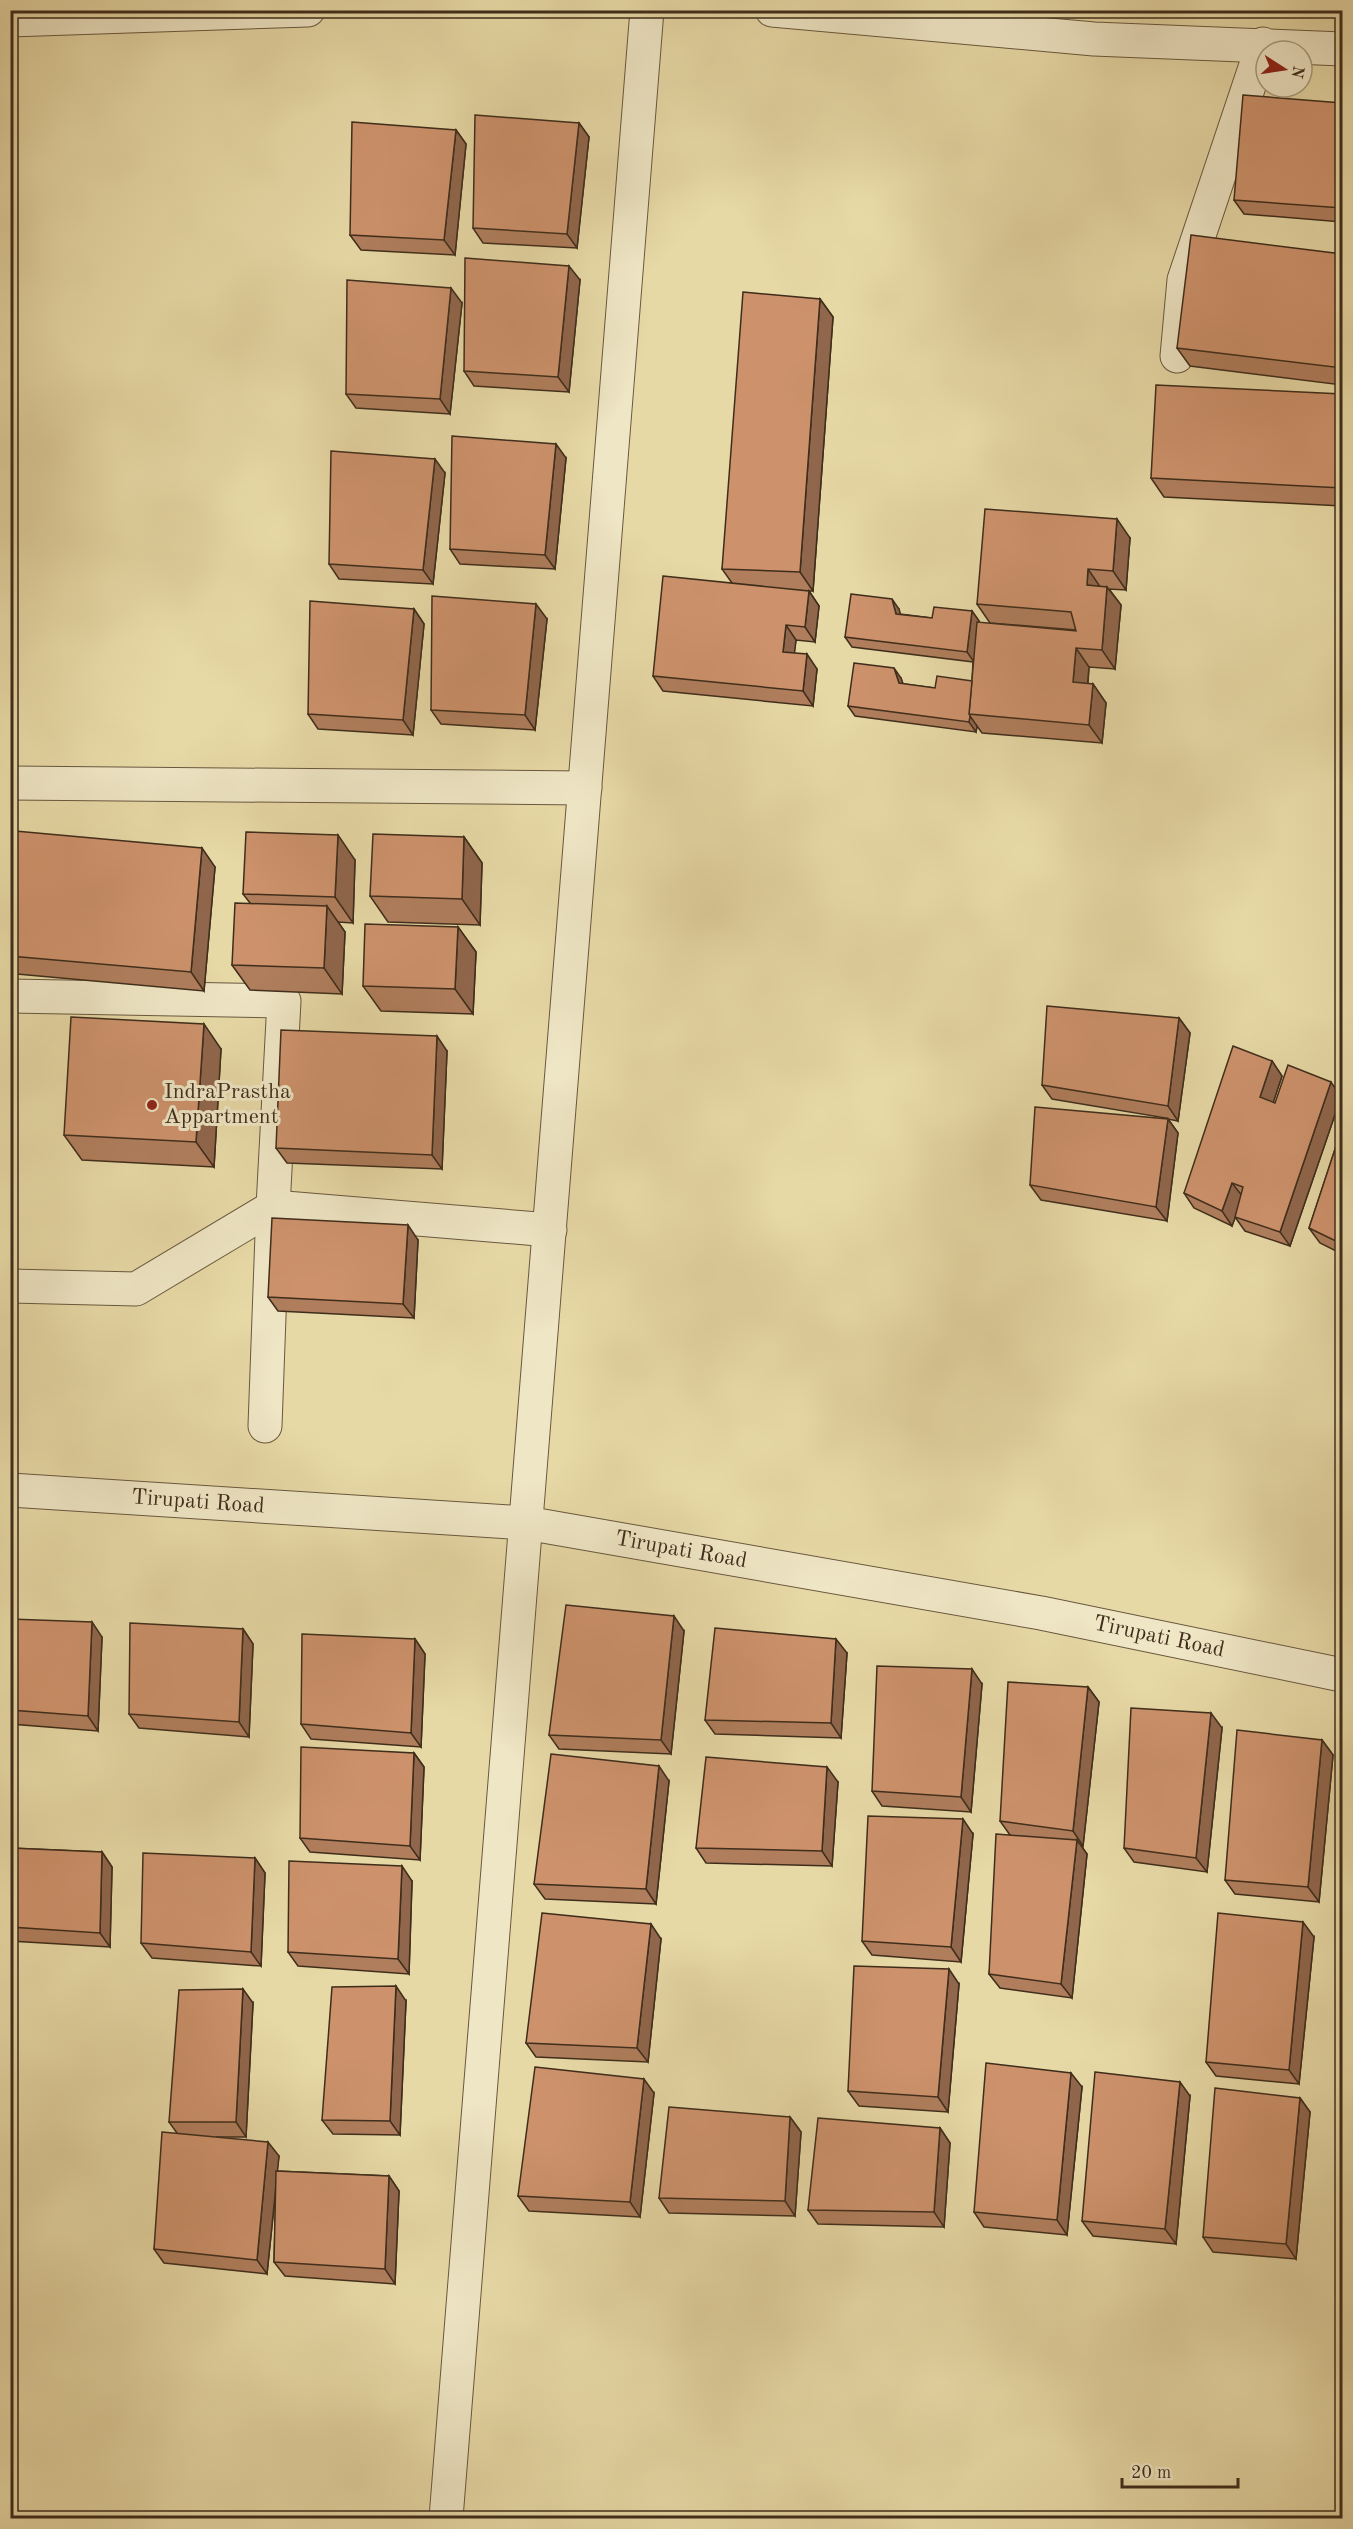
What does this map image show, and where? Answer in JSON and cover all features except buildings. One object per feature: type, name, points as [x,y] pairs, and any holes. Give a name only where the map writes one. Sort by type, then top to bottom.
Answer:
[{"type":"street","points":[[10,20],[308,10]]},
{"type":"street","points":[[446,2518],[647,10]]},
{"type":"street","points":[[772,10],[1097,25],[1254,43]]},
{"type":"street","points":[[1314,47],[1342,49]]},
{"type":"street","points":[[1178,356],[1185,280],[1254,71]]},
{"type":"street","points":[[10,783],[585,788]]},
{"type":"street","points":[[10,996],[284,1001],[265,1426]]},
{"type":"street","points":[[10,1286],[136,1288],[273,1207],[550,1230]]},
{"type":"street","name":"Tirupati Road","points":[[10,1490],[526,1522],[1041,1612],[1342,1675]]},
{"type":"place","name":"IndraPrastha Appartment","points":[[152,1105]]}]
